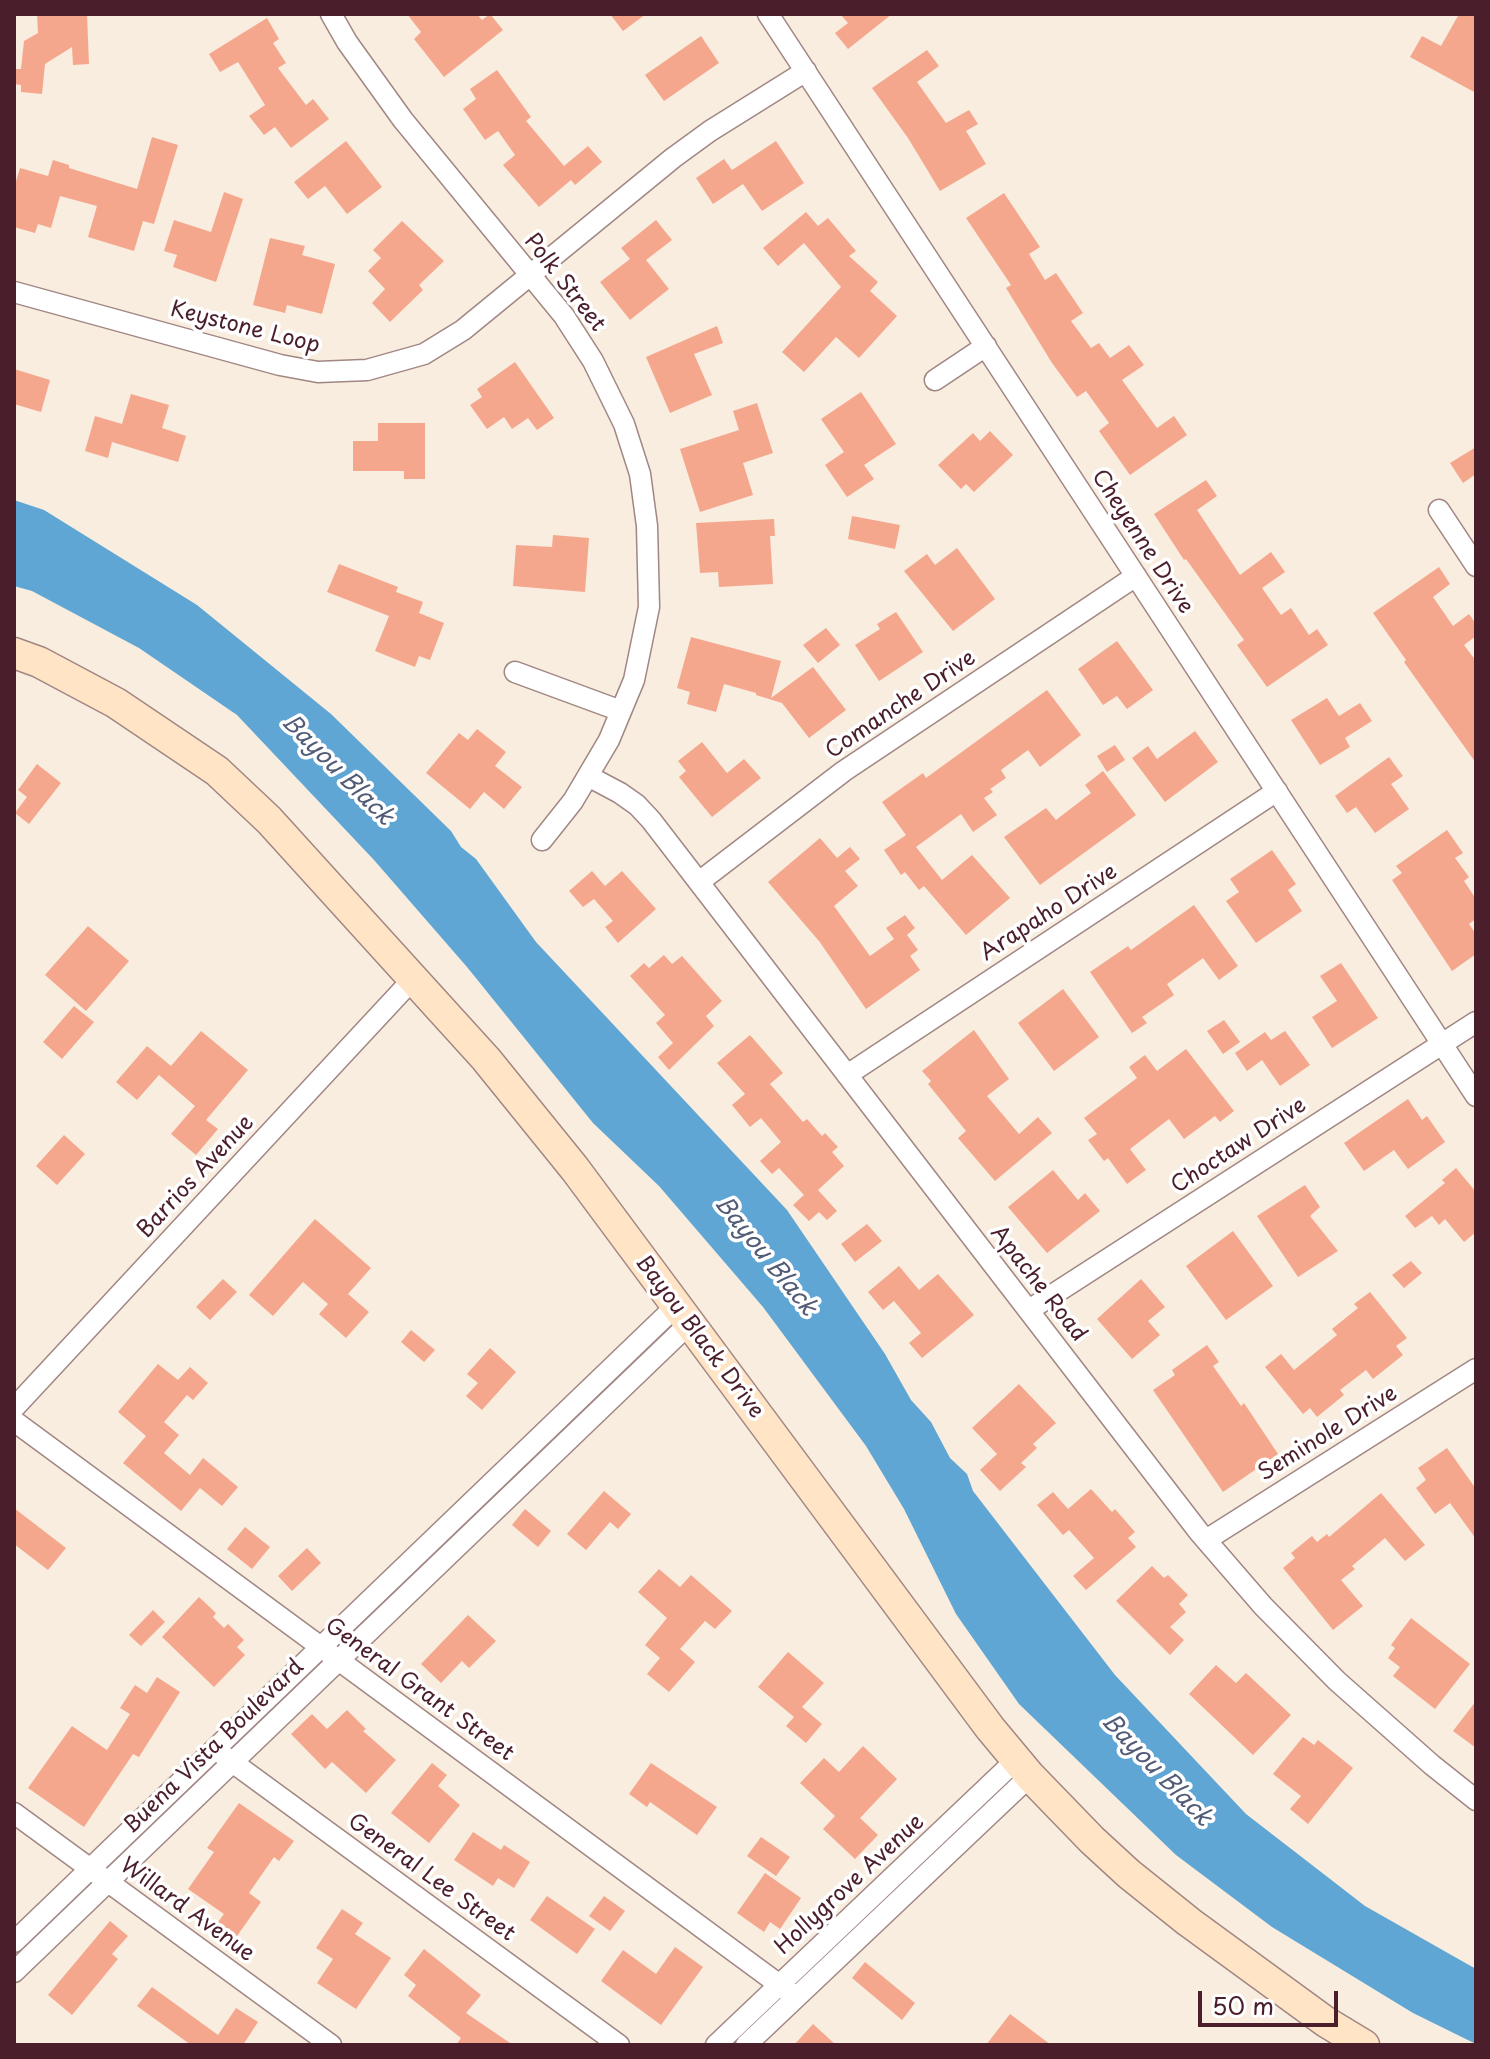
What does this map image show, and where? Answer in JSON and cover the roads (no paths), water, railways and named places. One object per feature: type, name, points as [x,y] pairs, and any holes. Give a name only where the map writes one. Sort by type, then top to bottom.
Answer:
[{"type":"main road","name":"Bayou Black Drive","points":[[14,653],[39,662],[116,703],[217,771],[269,820],[486,1059],[575,1169],[990,1728],[1023,1768],[1092,1840],[1141,1884],[1326,2022],[1364,2045]]},
{"type":"street","name":"Polk Street","points":[[331,14],[347,42],[403,120],[564,316],[593,361],[624,424],[640,474],[647,526],[649,607],[634,680],[609,740],[573,801],[542,840]]},
{"type":"street","name":"Cheyenne Drive","points":[[768,14],[1476,1096]]},
{"type":"street","name":"Keystone Loop","points":[[14,292],[280,365],[318,372],[367,370],[424,354],[463,330],[673,158],[806,71]]},
{"type":"street","points":[[935,380],[986,346]]},
{"type":"street","points":[[1439,510],[1476,566]]},
{"type":"street","name":"Comanche Drive","points":[[699,882],[844,771],[1136,576]]},
{"type":"street","points":[[515,672],[621,711]]},
{"type":"street","name":"Apache Road","points":[[588,776],[637,805],[1206,1540],[1263,1606],[1337,1681],[1476,1800]]},
{"type":"street","name":"Arapaho Drive","points":[[847,1075],[1277,791]]},
{"type":"street","name":"Barrios Avenue","points":[[14,1408],[413,979]]},
{"type":"street","name":"Choctaw Drive","points":[[1029,1310],[1476,1022]]},
{"type":"street","name":"Buena Vista Boulevard","points":[[14,1942],[321,1647],[683,1315]]},
{"type":"street","name":"Buena Vista Boulevard","points":[[14,1972],[339,1660],[683,1315]]},
{"type":"street","name":"Seminole Drive","points":[[1206,1540],[1476,1369]]},
{"type":"street","name":"General Grant Street","points":[[14,1421],[788,1991]]},
{"type":"street","name":"General Lee Street","points":[[214,1749],[619,2045]]},
{"type":"street","name":"Hollygrove Avenue","points":[[716,2045],[788,1991],[1023,1768]]},
{"type":"street","name":"Willard Avenue","points":[[14,1813],[331,2045]]},
{"type":"street","name":"Hollygrove Avenue","points":[[746,2045],[788,1991]]},
{"type":"water","name":"Bayou Black","points":[[14,500],[44,510],[197,605],[331,714],[451,831],[461,847],[476,859],[536,942],[787,1210],[885,1354],[911,1400],[931,1422],[950,1458],[967,1474],[973,1491],[1115,1675],[1246,1814],[1365,1906],[1476,1969],[1476,2044],[1413,2013],[1272,1927],[1176,1855],[1019,1704],[956,1614],[904,1509],[866,1446],[763,1307],[659,1186],[593,1123],[467,967],[374,860],[237,715],[139,648],[32,591],[14,586]]}]
